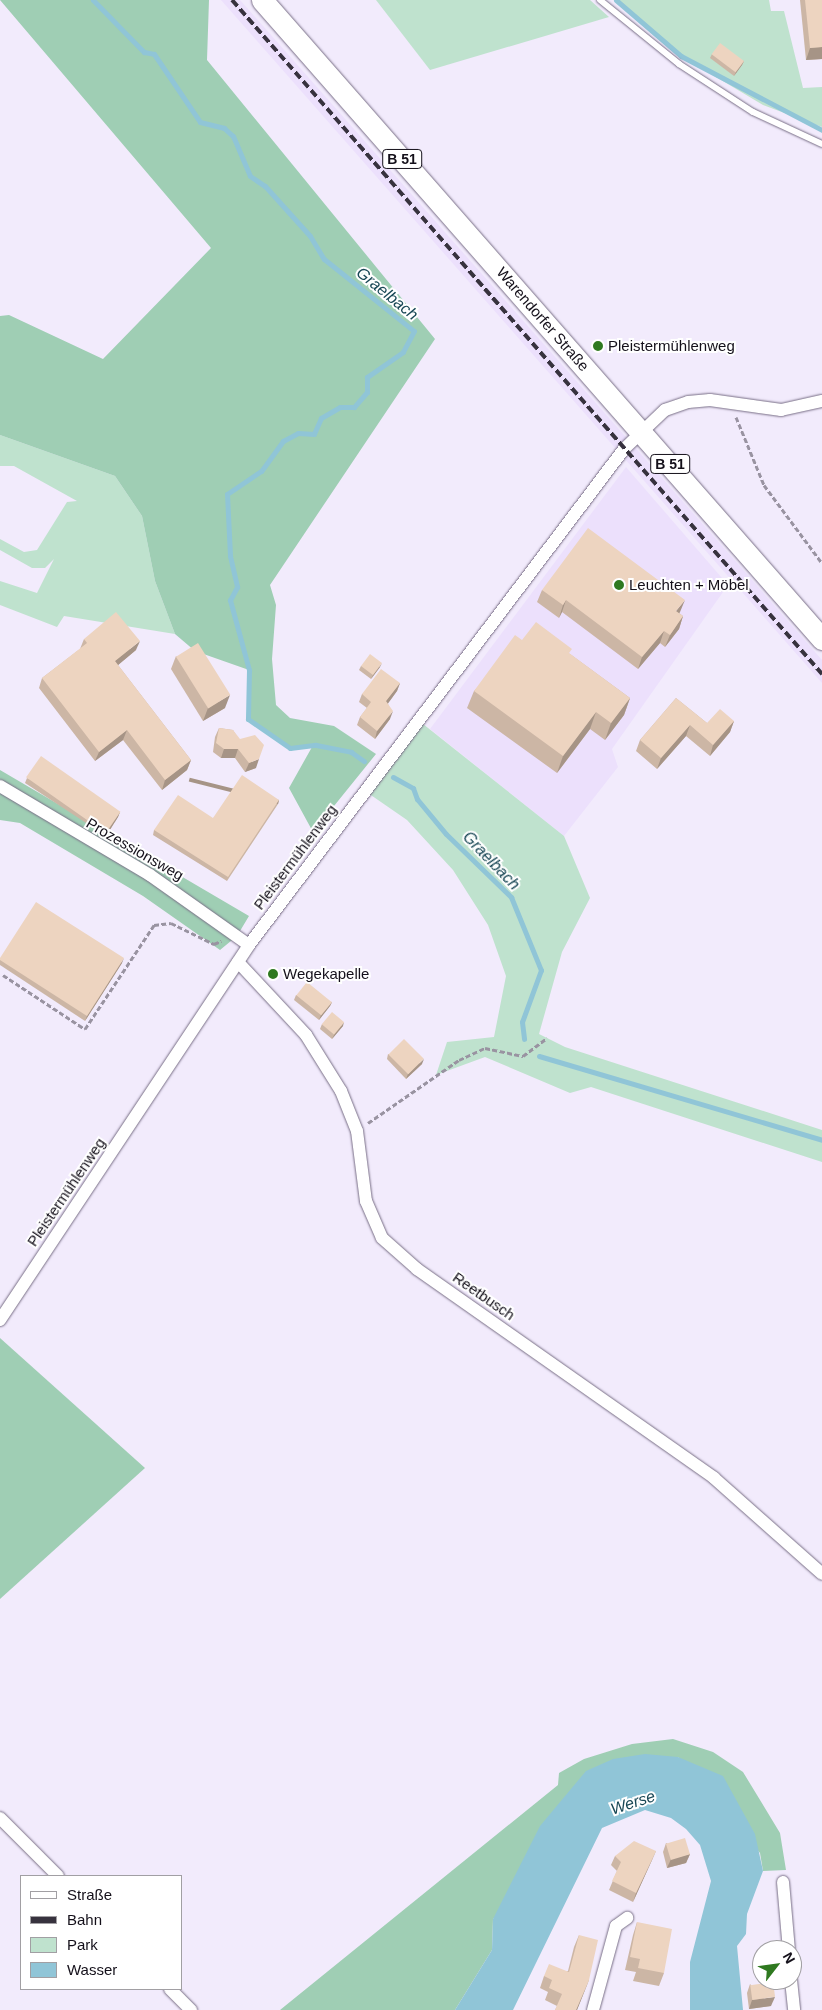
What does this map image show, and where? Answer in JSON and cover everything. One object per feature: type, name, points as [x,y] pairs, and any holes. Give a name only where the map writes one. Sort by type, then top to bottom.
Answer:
[{"type":"main road","name":"Warendorfer Straße","points":[[262,0],[822,639]]},
{"type":"street","name":"Pleistermühlenweg","points":[[0,1320],[250,945],[524,576],[641,431],[665,410],[688,402],[735,404],[781,410],[822,401]]},
{"type":"street","name":"Prozessionsweg","points":[[0,786],[150,874],[250,945]]},
{"type":"street","name":"Reetbusch","points":[[238,962],[306,1035],[342,1091],[357,1131],[366,1202],[382,1238],[417,1269],[714,1478],[822,1574]]},
{"type":"street","points":[[0,1818],[57,1875]]},
{"type":"street","points":[[783,1882],[788,1940]]},
{"type":"street","points":[[594,2010],[616,1926],[627,1918]]},
{"type":"street","points":[[171,1990],[191,2010]]},
{"type":"street","points":[[792,1990],[794,2010]]},
{"type":"lane","points":[[600,0],[679,64],[753,112],[822,144]]},
{"type":"path","points":[[735,404],[741,438],[764,485],[822,563]]},
{"type":"path","points":[[3,976],[85,1029],[154,925],[171,923],[214,944],[237,936]]},
{"type":"path","points":[[357,1131],[459,1060],[485,1048],[523,1056],[547,1038]]},
{"type":"shaded area","points":[[221,0],[240,0],[738,564],[822,660],[822,683]]},
{"type":"shaded area","points":[[626,467],[728,585],[612,749],[618,767],[564,836],[430,729]]},
{"type":"green space","points":[[0,0],[209,0],[207,60],[435,339],[270,585],[276,605],[272,659],[276,705],[290,718],[334,726],[376,754],[313,832],[289,788],[312,747],[290,748],[248,719],[249,670],[195,651],[175,634],[155,581],[142,516],[115,476],[0,435],[0,316],[9,315],[103,359],[211,248]]},
{"type":"green space","points":[[376,0],[590,0],[609,17],[430,70]]},
{"type":"green space","points":[[615,0],[769,0],[771,11],[784,11],[803,88],[822,87],[822,127],[763,105],[691,62]]},
{"type":"green space","points":[[0,435],[115,476],[142,516],[155,581],[175,634],[64,616],[57,627],[0,605],[0,581],[37,593],[54,559],[45,568],[32,568],[0,550],[0,539],[24,552],[37,550],[67,502],[77,501],[14,466],[0,466]]},
{"type":"green space","points":[[418,720],[564,836],[590,898],[562,952],[539,1034],[565,1047],[822,1130],[822,1162],[591,1087],[570,1093],[485,1057],[436,1075],[447,1042],[494,1037],[506,976],[488,925],[453,870],[407,820],[365,791]]},
{"type":"green space","points":[[0,770],[249,916],[237,936],[220,950],[143,896],[20,823],[0,820]]},
{"type":"green space","points":[[0,1338],[145,1468],[0,1599]]},
{"type":"green space","points":[[673,1739],[713,1752],[743,1772],[780,1833],[786,1870],[763,1871],[760,1853],[678,1757],[493,1919],[492,1950],[455,2010],[280,2010],[558,1785],[559,1773],[584,1759],[632,1744]]},
{"type":"water","name":"Werse","points":[[645,1754],[678,1757],[723,1776],[755,1834],[763,1871],[747,1914],[746,1934],[737,1946],[743,2010],[690,2010],[690,1962],[711,1881],[700,1845],[686,1829],[671,1818],[645,1810],[602,1828],[513,2010],[455,2010],[492,1950],[493,1919],[540,1826],[586,1771],[613,1759]]},
{"type":"building","points":[[805,0],[822,0],[822,47],[810,48]]},
{"type":"building","points":[[720,43],[744,61],[736,72],[712,54]]},
{"type":"building","points":[[588,528],[685,600],[676,611],[683,616],[670,635],[664,631],[642,657],[566,600],[563,605],[542,590]]},
{"type":"building","points":[[116,612],[140,641],[115,661],[191,760],[165,780],[127,730],[99,752],[42,678],[87,643],[84,639]]},
{"type":"building","points":[[536,622],[572,649],[569,653],[630,698],[611,723],[596,712],[563,756],[474,691],[515,635],[522,640]]},
{"type":"building","points":[[198,643],[230,695],[208,709],[176,657]]},
{"type":"building","points":[[370,654],[382,663],[373,675],[361,666]]},
{"type":"building","points":[[381,669],[400,683],[386,701],[393,711],[377,731],[360,717],[371,702],[362,694]]},
{"type":"building","points":[[676,698],[707,723],[720,709],[734,721],[713,745],[690,725],[661,758],[640,740]]},
{"type":"building","points":[[219,728],[233,730],[240,739],[255,735],[264,745],[259,759],[249,763],[238,749],[224,749],[216,743]]},
{"type":"building","points":[[41,756],[120,812],[106,833],[26,777]]},
{"type":"building","points":[[242,775],[279,800],[228,877],[154,830],[178,795],[213,818]]},
{"type":"building","points":[[36,902],[124,958],[87,1016],[0,960]]},
{"type":"building","points":[[307,982],[332,1002],[321,1015],[296,995]]},
{"type":"building","points":[[332,1012],[344,1022],[334,1035],[322,1024]]},
{"type":"building","points":[[404,1039],[424,1059],[408,1074],[388,1055]]},
{"type":"building","points":[[685,1838],[690,1854],[671,1860],[666,1844]]},
{"type":"building","points":[[634,1841],[656,1851],[636,1893],[612,1881],[621,1862],[615,1856]]},
{"type":"building","points":[[637,1922],[672,1929],[664,1973],[638,1968],[640,1959],[630,1957]]},
{"type":"building","points":[[579,1935],[598,1940],[589,1980],[576,2010],[555,2010],[562,1994],[549,1988],[552,1980],[544,1976],[549,1964],[569,1972]]},
{"type":"building","points":[[750,1985],[752,1985],[752,1990],[774,1990],[775,1997],[752,2000]]},
{"type":"waterway","name":"Graelbach","points":[[93,0],[144,52],[154,54],[200,122],[224,128],[233,136],[250,176],[265,186],[310,236],[324,259],[414,331],[403,352],[367,377],[367,392],[354,407],[340,407],[321,418],[314,434],[298,433],[283,441],[261,471],[227,494],[230,556],[237,587],[230,600],[249,670],[248,719],[290,748],[316,745],[351,752],[364,761]]},
{"type":"waterway","points":[[616,0],[681,56],[822,130]]},
{"type":"waterway","name":"Graelbach","points":[[393,777],[413,788],[417,799],[446,834],[511,897],[541,970],[522,1022],[524,1039]]},
{"type":"waterway","name":"Graelbach","points":[[539,1056],[822,1140]]},
{"type":"railway","points":[[232,0],[822,674]]},
{"type":"place","name":"Pleistermühlenweg","points":[[598,346]]},
{"type":"place","name":"Leuchten + Möbel","points":[[619,585]]},
{"type":"place","name":"Wegekapelle","points":[[273,974]]}]
